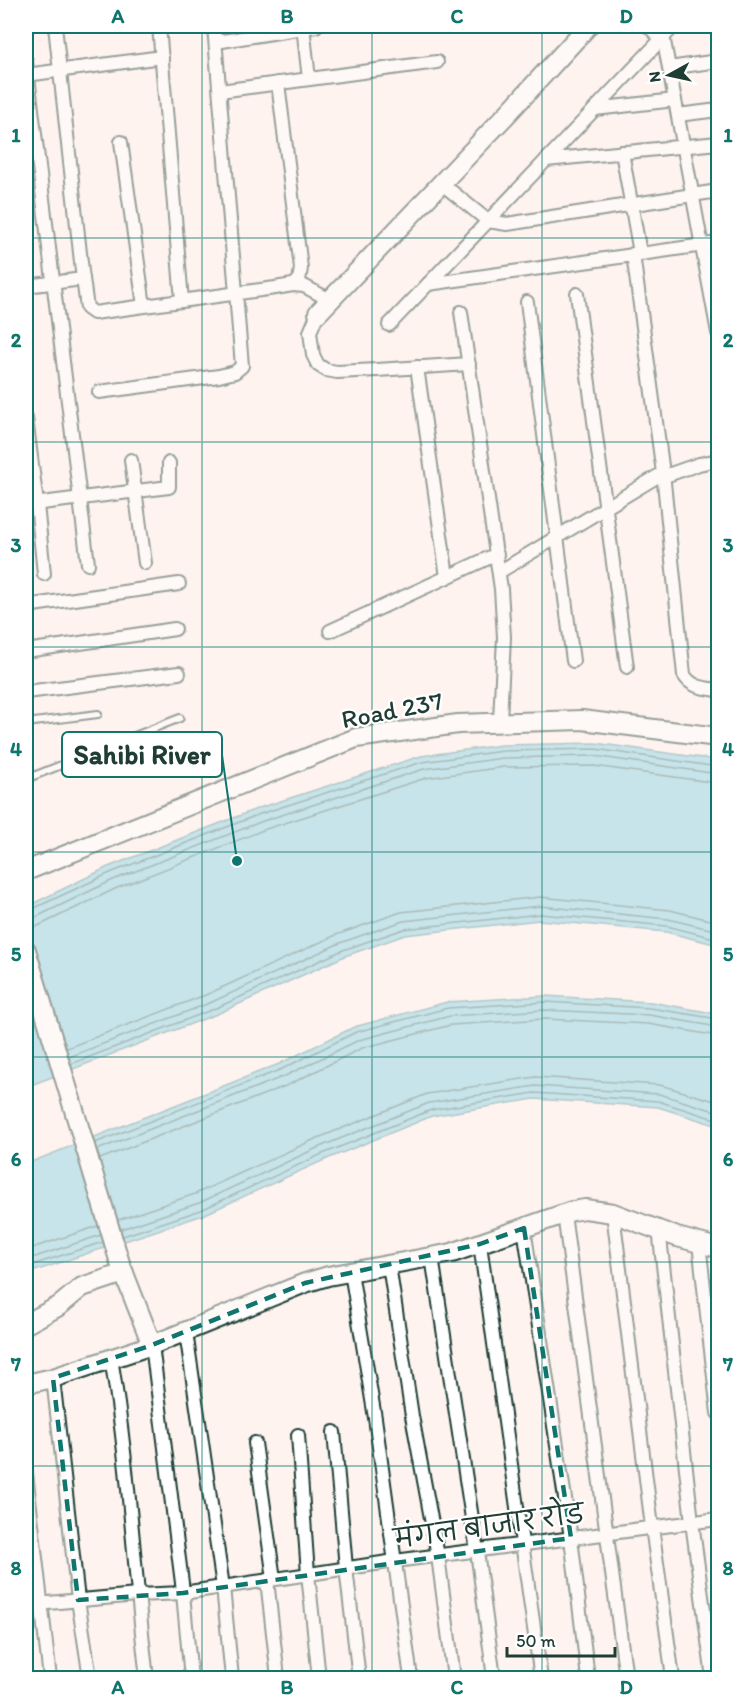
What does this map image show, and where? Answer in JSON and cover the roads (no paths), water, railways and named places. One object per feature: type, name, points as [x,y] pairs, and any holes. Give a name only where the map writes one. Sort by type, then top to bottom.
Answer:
[{"type":"street","points":[[55,26],[87,308],[94,313],[293,285],[304,286],[324,307]]},
{"type":"street","points":[[159,26],[182,301]]},
{"type":"street","points":[[99,392],[219,376],[238,370],[243,360],[214,26]]},
{"type":"street","points":[[216,42],[308,26],[309,79]]},
{"type":"street","points":[[469,364],[337,372],[326,370],[318,365],[313,356],[310,332],[324,307],[588,26]]},
{"type":"street","points":[[648,26],[662,39],[669,68],[702,245],[713,277],[718,333]]},
{"type":"street","points":[[389,325],[674,26]]},
{"type":"street","points":[[26,75],[162,57]]},
{"type":"street","points":[[26,61],[88,564]]},
{"type":"street","points":[[669,68],[718,61]]},
{"type":"street","points":[[220,91],[436,62]]},
{"type":"street","points":[[278,83],[301,268],[298,281],[293,285]]},
{"type":"street","points":[[595,109],[675,99]]},
{"type":"street","points":[[678,115],[718,110]]},
{"type":"street","points":[[121,142],[144,306]]},
{"type":"street","points":[[546,160],[718,143]]},
{"type":"street","points":[[622,152],[637,254],[684,675],[688,681],[698,687],[718,690]]},
{"type":"street","points":[[441,183],[488,221],[507,224],[718,191]]},
{"type":"street","points":[[428,284],[718,243]]},
{"type":"street","points":[[26,286],[83,279]]},
{"type":"street","points":[[577,294],[627,667]]},
{"type":"street","points":[[527,302],[573,662]]},
{"type":"street","points":[[461,312],[499,572],[504,637],[500,721]]},
{"type":"street","points":[[417,367],[447,577]]},
{"type":"street","points":[[26,418],[31,505],[44,574]]},
{"type":"street","points":[[131,460],[145,563]]},
{"type":"street","points":[[499,572],[605,507],[663,475],[718,460]]},
{"type":"street","points":[[31,505],[169,487],[169,463]]},
{"type":"street","points":[[330,631],[497,554]]},
{"type":"street","points":[[26,606],[179,584]]},
{"type":"street","points":[[26,651],[175,629]]},
{"type":"street","points":[[26,693],[179,673]]},
{"type":"street","name":"Road 237","points":[[26,871],[356,738],[458,724],[582,720],[718,737]]},
{"type":"street","points":[[26,950],[122,1268],[152,1345],[183,1593],[191,1678]]},
{"type":"street","points":[[26,1384],[53,1378],[152,1345],[287,1289],[328,1276],[432,1257],[480,1244],[564,1214],[594,1209],[614,1213],[718,1248]]},
{"type":"street","points":[[614,1213],[652,1527],[673,1678]]},
{"type":"street","points":[[564,1214],[626,1678]]},
{"type":"street","points":[[524,1228],[571,1538],[588,1678]]},
{"type":"street","points":[[659,1229],[692,1522],[713,1678]]},
{"type":"street","points":[[699,1243],[718,1413]]},
{"type":"street","points":[[480,1244],[541,1678]]},
{"type":"street","points":[[432,1257],[494,1678]]},
{"type":"street","points":[[389,1265],[412,1416],[438,1556],[454,1678]]},
{"type":"street","points":[[26,1324],[58,1306],[82,1287],[122,1268]]},
{"type":"street","points":[[351,1272],[375,1418],[411,1678]]},
{"type":"street","points":[[186,1332],[223,1587],[232,1678]]},
{"type":"street","points":[[111,1358],[119,1400],[147,1678]]},
{"type":"street","points":[[53,1378],[78,1600],[90,1678]]},
{"type":"street","points":[[334,1432],[346,1568],[359,1678]]},
{"type":"street","points":[[298,1435],[308,1574],[320,1678]]},
{"type":"street","points":[[255,1443],[278,1678]]},
{"type":"street","points":[[26,1473],[50,1678]]},
{"type":"street","name":"मंगल बाजार रोड","points":[[26,1605],[137,1594],[183,1593],[395,1561],[718,1519]]},
{"type":"lane","points":[[26,723],[98,714]]},
{"type":"lane","points":[[26,779],[180,718]]},
{"type":"water","points":[[595,743],[718,762],[718,945],[666,932],[539,920],[405,935],[345,956],[217,1014],[26,1087],[26,907],[108,867],[259,808],[421,756],[502,745]]},
{"type":"water","points":[[545,996],[651,1002],[718,1014],[718,1126],[658,1107],[534,1099],[432,1116],[322,1161],[203,1215],[26,1274],[26,1164],[279,1064],[354,1027],[447,1002]]},
{"type":"place","name":"Sahibi River","points":[[237,861]]}]
